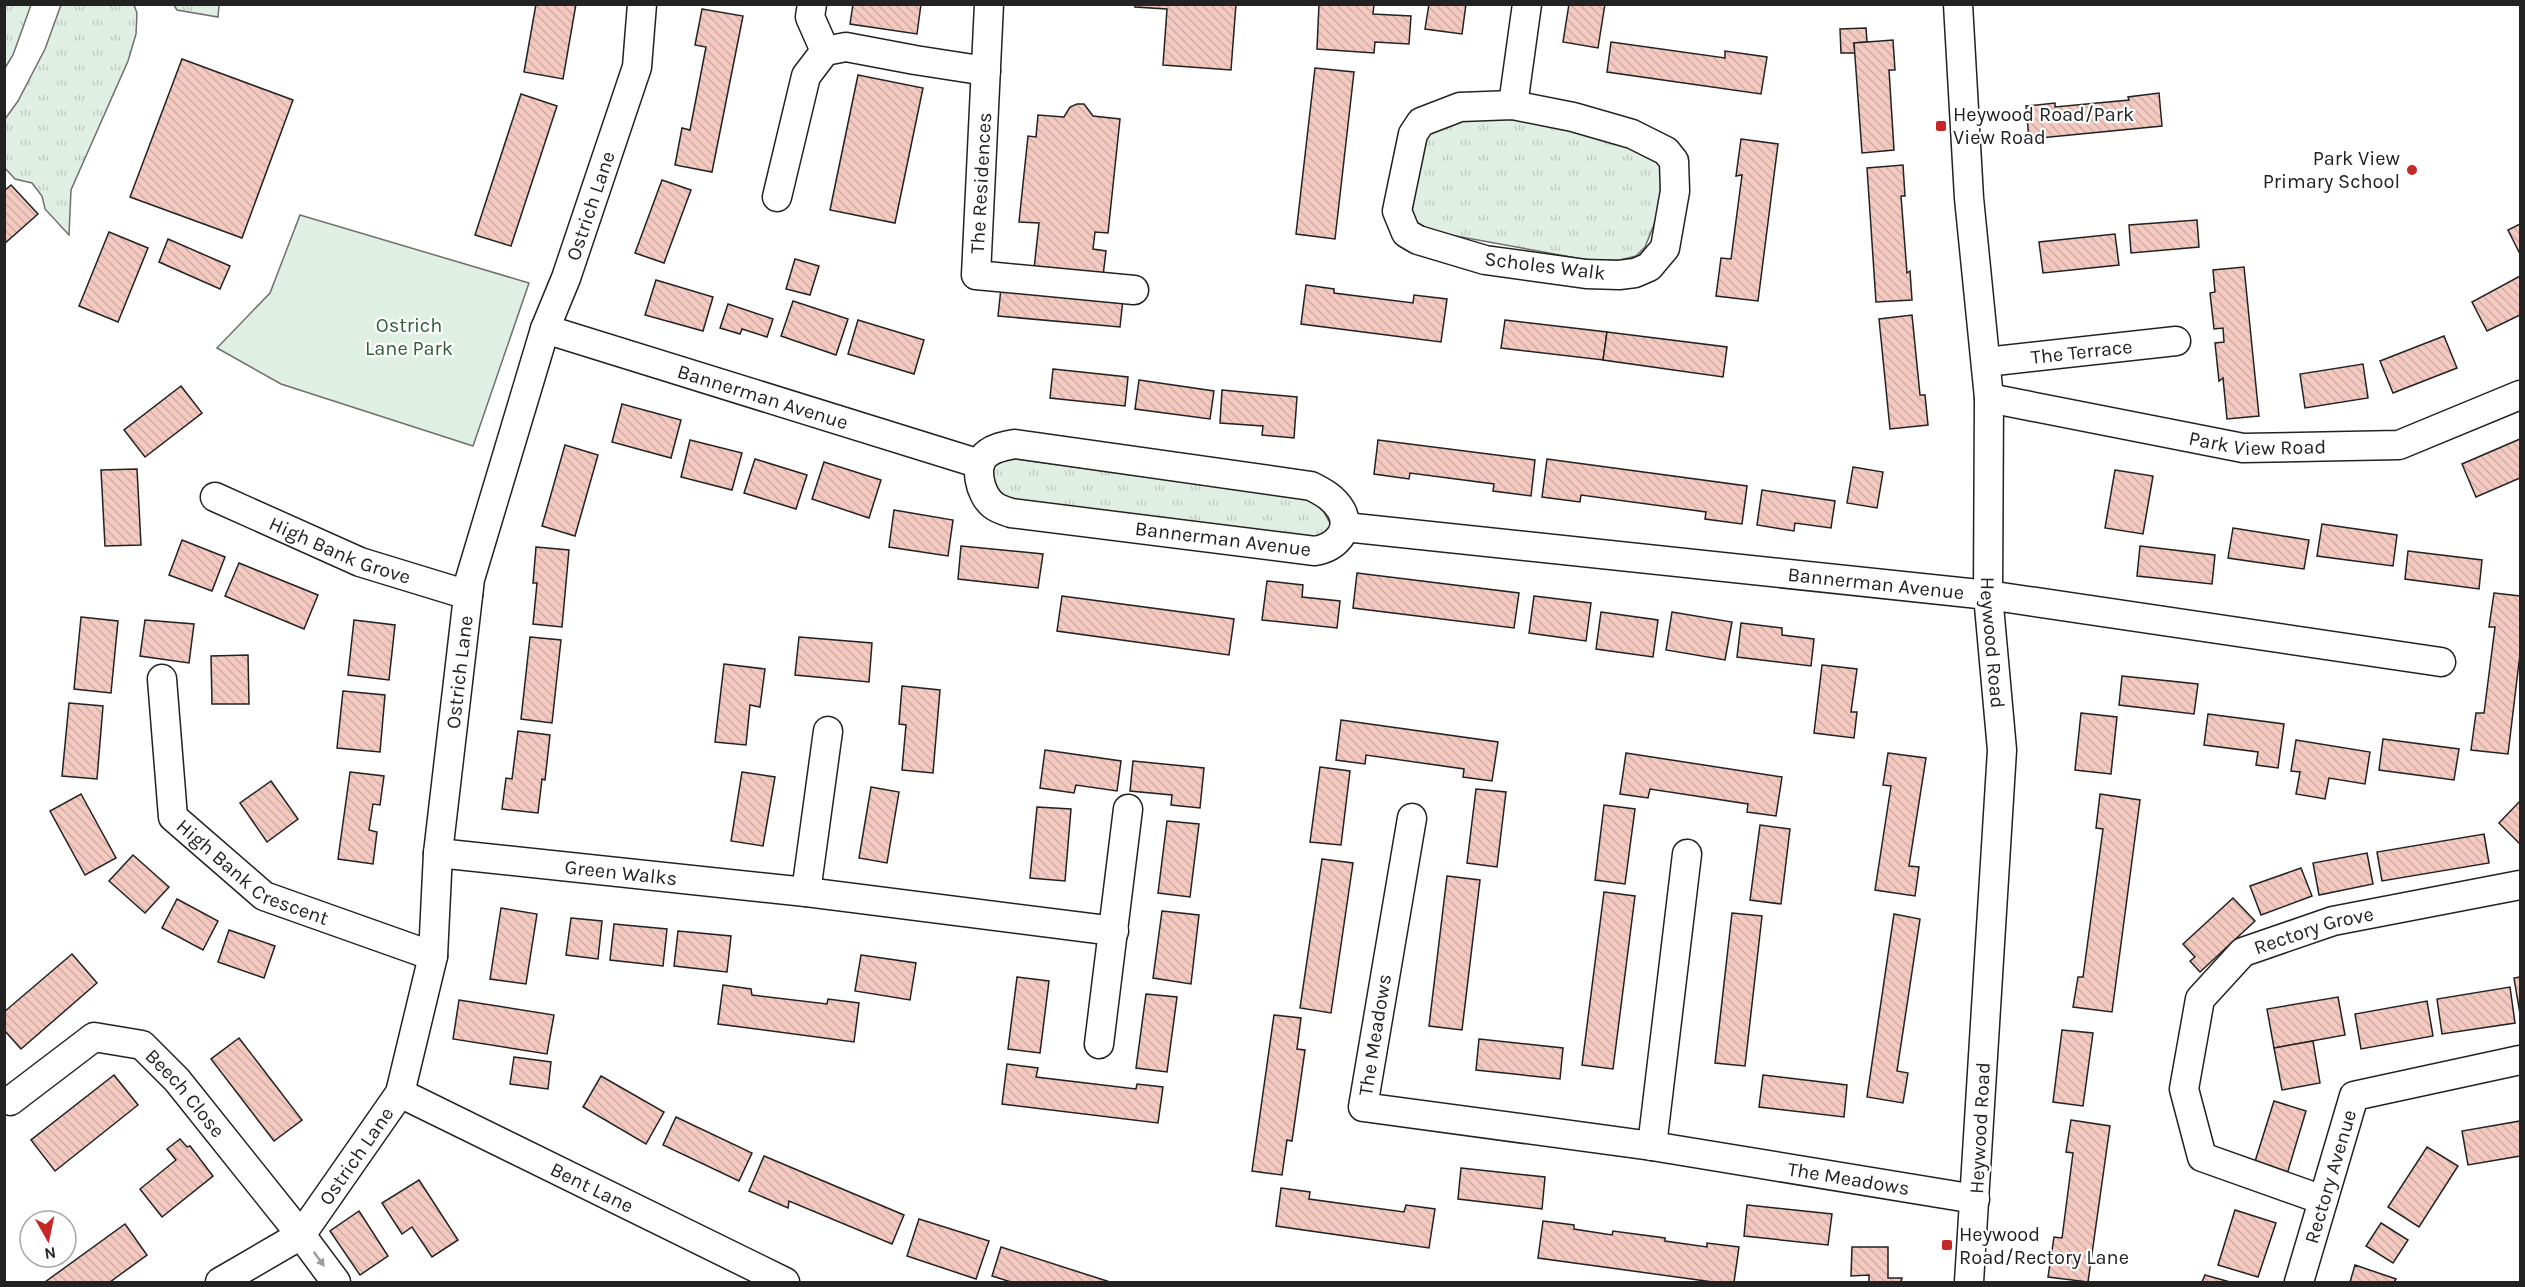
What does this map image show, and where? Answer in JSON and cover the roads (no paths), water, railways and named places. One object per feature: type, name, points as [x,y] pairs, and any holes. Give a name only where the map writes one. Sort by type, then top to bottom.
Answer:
[{"type":"street","name":"Ostrich Lane","points":[[220,1282],[302,1235],[400,1093],[433,956],[438,853],[470,579],[545,329],[566,278],[637,68],[642,4]]},
{"type":"street","points":[[812,4],[810,17],[825,51]]},
{"type":"street","name":"The Residences","points":[[989,4],[976,275],[1134,290]]},
{"type":"street","points":[[1513,105],[1527,4]]},
{"type":"street","name":"Heywood Road","points":[[1958,4],[1969,198],[1989,398],[1988,595],[2002,750],[1969,1282]]},
{"type":"street","points":[[777,197],[806,76],[825,51],[846,47],[986,71]]},
{"type":"street","name":"Scholes Walk","points":[[1513,105],[1573,117],[1632,134],[1666,151],[1674,161],[1675,191],[1665,248],[1649,267],[1635,273],[1619,275],[1586,274],[1485,260],[1418,240],[1406,233],[1397,211],[1413,134],[1421,122],[1460,107],[1513,105]]},
{"type":"street","name":"Bannerman Avenue","points":[[545,329],[980,464],[983,492],[992,504],[1020,514],[1315,551],[1325,550],[1334,544],[1342,536],[1345,527],[1988,595],[2441,662]]},
{"type":"street","name":"The Terrace","points":[[1986,362],[2176,341]]},
{"type":"street","name":"Park View Road","points":[[1989,398],[2243,448],[2399,445],[2520,395]]},
{"type":"street","points":[[980,464],[985,454],[996,448],[1015,444],[1311,486],[1324,491],[1341,510],[1345,527]]},
{"type":"street","name":"High Bank Grove","points":[[215,497],[360,562],[468,595]]},
{"type":"street","name":"High Bank Crescent","points":[[162,679],[173,817],[264,896],[433,956]]},
{"type":"street","points":[[806,892],[828,731]]},
{"type":"street","points":[[1099,1044],[1128,809]]},
{"type":"street","name":"The Meadows","points":[[1412,818],[1363,1107],[1652,1146],[1975,1199]]},
{"type":"street","name":"Green Walks","points":[[438,853],[806,892],[1114,931]]},
{"type":"street","points":[[1652,1146],[1687,854]]},
{"type":"street","name":"Rectory Grove","points":[[2323,1200],[2202,1157],[2184,1089],[2200,999],[2243,952],[2333,921],[2520,885]]},
{"type":"street","name":"Beech Close","points":[[10,1101],[94,1037],[142,1045],[177,1080],[302,1235],[336,1282]]},
{"type":"street","name":"Rectory Avenue","points":[[2299,1282],[2354,1096],[2520,1060]]},
{"type":"street","name":"Bent Lane","points":[[400,1093],[785,1282]]},
{"type":"place","name":"Heywood Road/Park View Road","points":[[1941,126]]},
{"type":"place","name":"Park View Primary School","points":[[2412,170]]},
{"type":"place","name":"Heywood Road/Rectory Lane","points":[[1947,1245]]},
{"type":"park label","name":"Ostrich Lane Park","points":[[409,336]]}]
